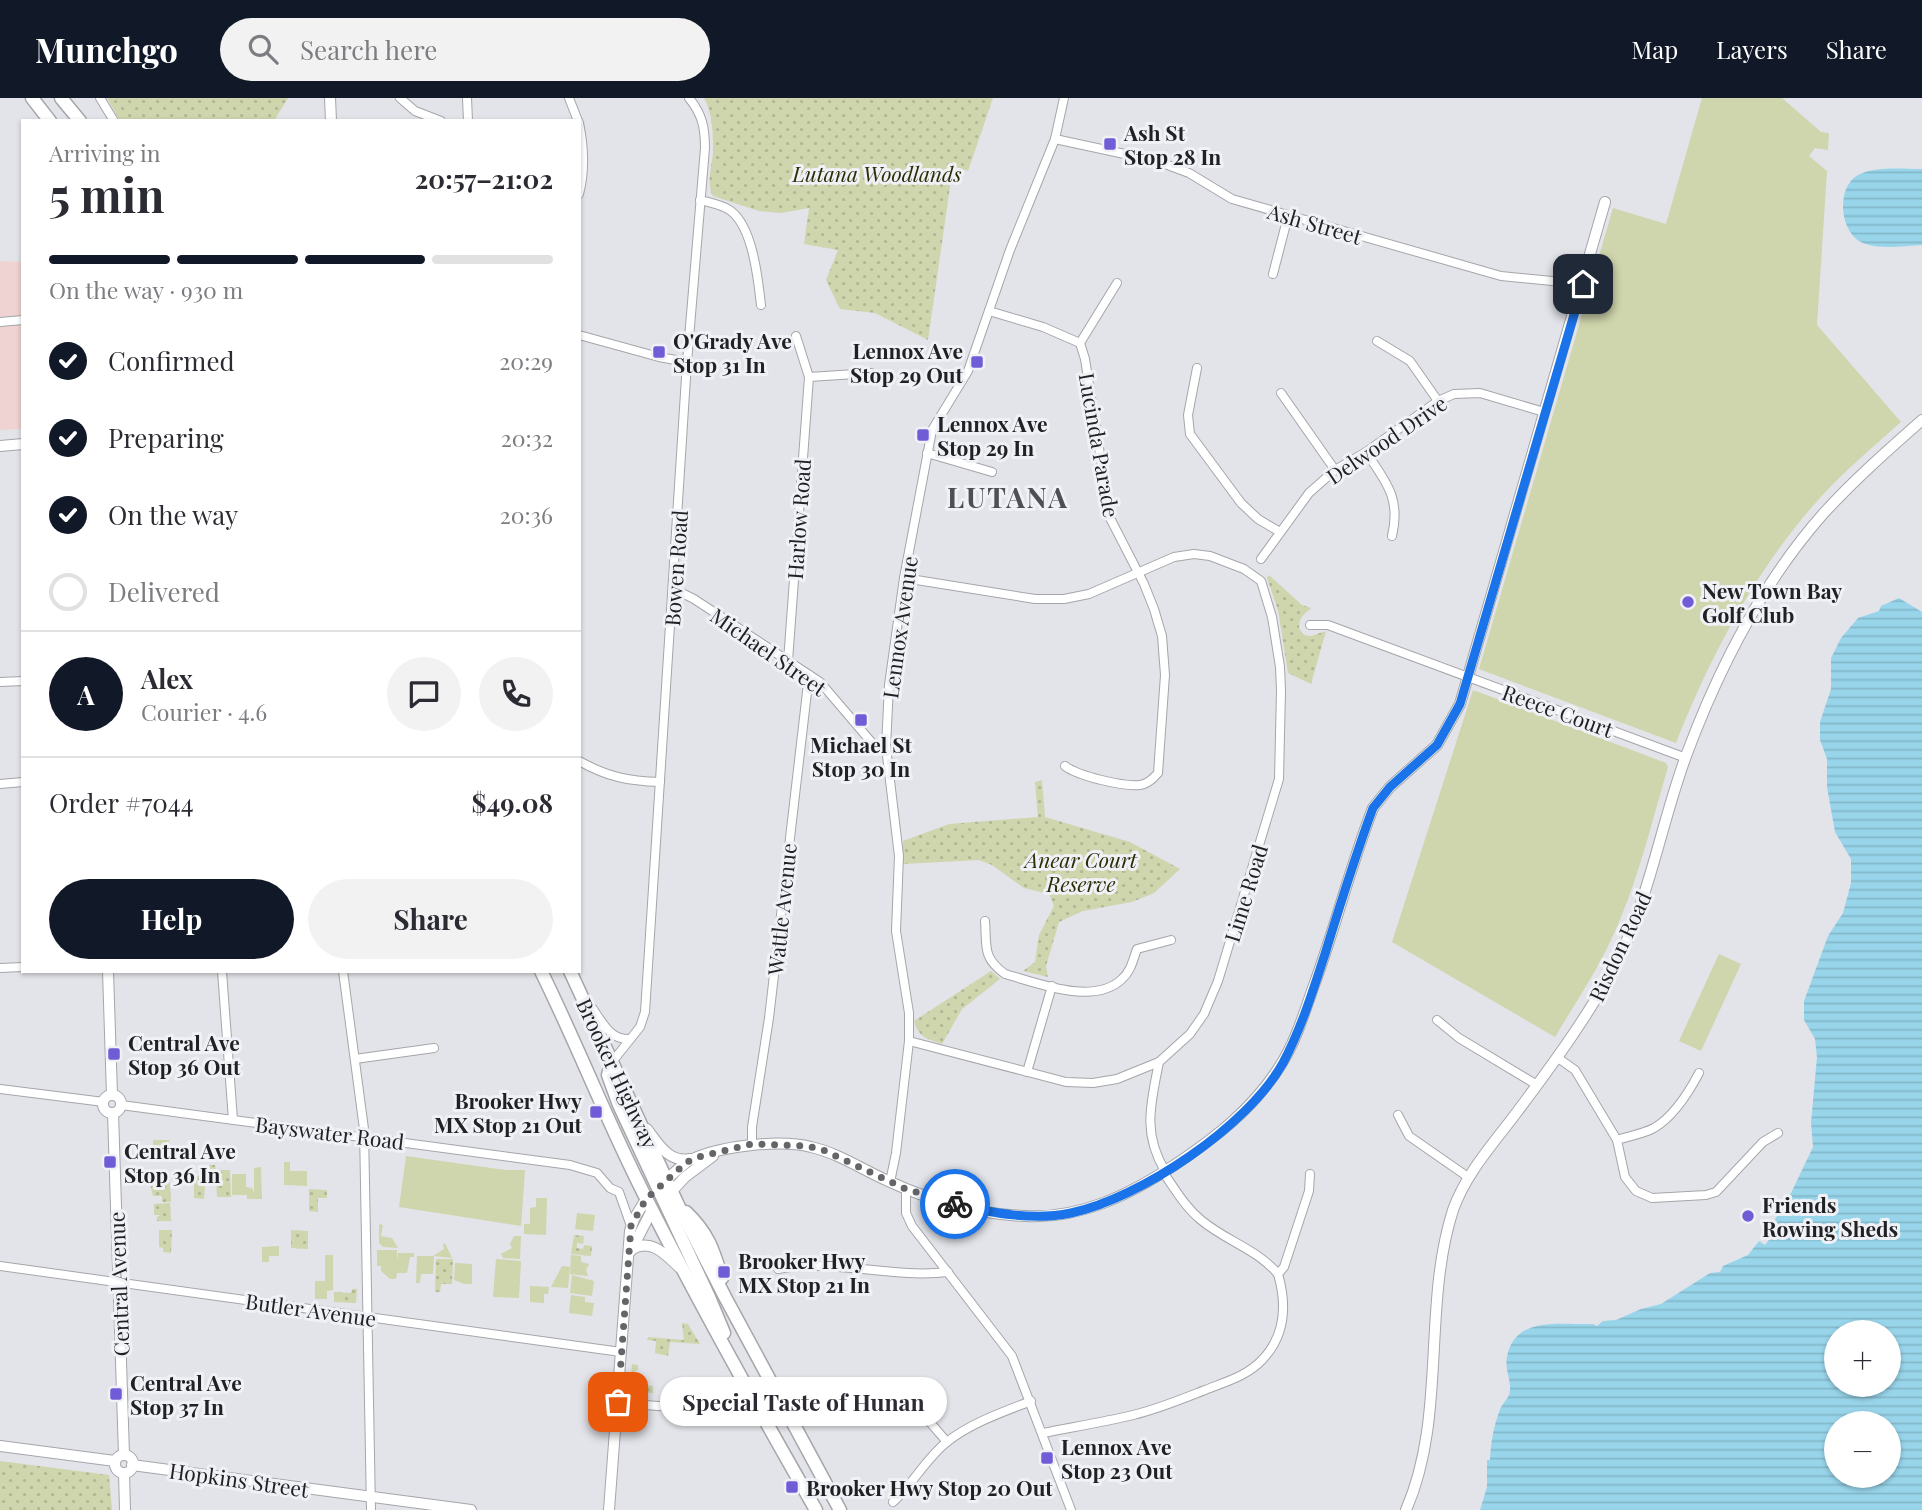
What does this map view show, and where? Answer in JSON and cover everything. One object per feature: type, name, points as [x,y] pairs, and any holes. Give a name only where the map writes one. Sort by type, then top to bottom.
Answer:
[{"type":"highway","points":[[32,98],[48,119]]},
{"type":"highway","points":[[61,98],[78,119]]},
{"type":"highway","name":"Brooker Highway","points":[[542,973],[681,1268],[816,1510]]},
{"type":"highway","name":"Brooker Highway","points":[[571,973],[634,1111],[665,1189],[705,1231],[714,1251],[731,1308],[840,1510]]},
{"type":"highway","points":[[612,1062],[608,1075],[612,1088],[665,1189],[738,1373]]},
{"type":"highway","points":[[649,1204],[665,1189]]},
{"type":"street","points":[[100,98],[113,119]]},
{"type":"street","points":[[330,98],[331,119]]},
{"type":"street","points":[[400,98],[415,111],[436,119]]},
{"type":"street","points":[[467,98],[468,119]]},
{"type":"street","points":[[569,98],[578,119]]},
{"type":"street","name":"Bowen Road","points":[[612,1062],[640,1027],[645,1012],[687,362],[705,130],[701,114],[689,98]]},
{"type":"street","name":"Lennox Avenue","points":[[890,1182],[909,1041],[909,1013],[896,931],[899,856],[886,747],[889,685],[904,578],[932,430],[968,372],[1010,250],[1055,139],[1064,98]]},
{"type":"street","name":"Ash Street","points":[[1055,139],[1157,161],[1189,173],[1233,199],[1502,276],[1583,284]]},
{"type":"street","points":[[581,140],[581,176]]},
{"type":"street","points":[[701,200],[730,210],[744,228],[757,275],[761,305]]},
{"type":"street","points":[[634,1111],[669,1156],[679,1160],[752,1144],[815,1148],[906,1189],[990,1212],[1026,1216],[1070,1213],[1113,1199],[1164,1172],[1235,1120],[1269,1083],[1301,1024],[1373,808],[1390,787],[1437,745],[1460,704],[1605,202]]},
{"type":"street","points":[[1273,274],[1288,216]]},
{"type":"street","name":"Lucinda Parade","points":[[1065,766],[1074,773],[1132,785],[1143,785],[1158,773],[1165,653],[1154,609],[1110,518],[1085,359],[1080,343],[1117,283]]},
{"type":"street","name":"Lucinda Parade","points":[[989,311],[1043,327],[1080,343]]},
{"type":"street","points":[[0,322],[21,320]]},
{"type":"street","points":[[581,336],[687,362]]},
{"type":"street","name":"Harlow Road","points":[[788,662],[809,377],[796,336]]},
{"type":"street","points":[[1377,341],[1410,361],[1438,401]]},
{"type":"street","points":[[1197,368],[1188,415],[1190,434],[1241,503],[1258,519],[1280,532]]},
{"type":"street","points":[[809,377],[872,373]]},
{"type":"street","points":[[1281,393],[1335,470]]},
{"type":"street","name":"Delwood Drive","points":[[1261,559],[1308,493],[1335,470],[1366,452],[1438,401],[1454,394],[1480,393],[1545,412]]},
{"type":"street","name":"Risdon Road","points":[[1406,1510],[1419,1474],[1425,1444],[1437,1305],[1446,1240],[1454,1209],[1468,1177],[1558,1058],[1604,985],[1639,912],[1686,758],[1737,642],[1786,561],[1840,496],[1922,419]]},
{"type":"street","points":[[0,446],[21,444]]},
{"type":"street","points":[[1366,452],[1392,490],[1395,509],[1392,536]]},
{"type":"street","points":[[927,453],[992,472]]},
{"type":"street","name":"Lime Road","points":[[904,578],[1035,599],[1064,599],[1089,594],[1174,557],[1194,554],[1230,562],[1261,581],[1268,599],[1280,667],[1279,779],[1218,981],[1204,1014],[1190,1034],[1159,1062],[1117,1079],[1093,1083],[1066,1082],[909,1041]]},
{"type":"street","name":"Michael Street","points":[[673,592],[694,599],[809,675],[830,692],[873,744],[886,747]]},
{"type":"street","name":"Reece Court","points":[[1310,625],[1328,625],[1686,758]]},
{"type":"street","name":"Wattle Avenue","points":[[752,1144],[809,675]]},
{"type":"street","points":[[0,682],[21,681]]},
{"type":"street","points":[[581,762],[602,774],[660,782]]},
{"type":"street","points":[[0,784],[21,782]]},
{"type":"street","points":[[985,921],[988,957],[994,966],[1005,974],[1089,993],[1107,989],[1122,980],[1131,968],[1137,949],[1171,940]]},
{"type":"street","points":[[0,968],[21,967]]},
{"type":"street","points":[[0,1089],[108,1099],[120,1099],[121,1105],[117,1111],[113,1113],[105,1110],[108,1099],[108,973]]},
{"type":"street","points":[[222,973],[233,1120]]},
{"type":"street","points":[[343,973],[364,1136],[371,1510]]},
{"type":"street","points":[[1027,1072],[1052,986]]},
{"type":"street","points":[[578,988],[611,1035],[630,1039]]},
{"type":"street","points":[[1437,1020],[1459,1038],[1537,1085]]},
{"type":"street","points":[[355,1059],[434,1048]]},
{"type":"street","points":[[1558,1058],[1574,1070],[1617,1140],[1627,1182],[1636,1191],[1651,1198],[1716,1192],[1763,1142],[1778,1133]]},
{"type":"street","points":[[1043,1433],[1135,1414],[1233,1379],[1250,1371],[1260,1362],[1277,1339],[1284,1304],[1278,1274],[1251,1250],[1202,1221],[1182,1200],[1164,1172],[1152,1141],[1149,1120],[1159,1062]]},
{"type":"street","points":[[1617,1140],[1648,1130],[1662,1122],[1690,1091],[1699,1073]]},
{"type":"street","name":"Bayswater Road","points":[[121,1105],[364,1136],[592,1170],[600,1174],[610,1188],[620,1193],[631,1226]]},
{"type":"street","name":"Central Avenue","points":[[113,1113],[120,1458]]},
{"type":"street","points":[[1398,1115],[1409,1136],[1468,1177]]},
{"type":"street","points":[[665,1189],[719,1152]]},
{"type":"street","points":[[665,1189],[683,1165],[698,1157]]},
{"type":"street","points":[[1278,1274],[1284,1267],[1309,1191],[1310,1174]]},
{"type":"street","points":[[906,1189],[908,1219],[1012,1356],[1043,1433],[1068,1509]]},
{"type":"street","points":[[610,1510],[631,1226],[649,1204]]},
{"type":"street","points":[[630,1254],[649,1204]]},
{"type":"street","points":[[630,1254],[641,1245],[655,1247],[681,1268]]},
{"type":"street","points":[[778,1269],[802,1264],[925,1275],[948,1272]]},
{"type":"street","name":"Butler Avenue","points":[[0,1266],[621,1352]]},
{"type":"street","points":[[902,1390],[947,1442]]},
{"type":"street","points":[[893,1502],[947,1442],[982,1420],[1031,1401]]},
{"type":"street","points":[[618,1402],[726,1411]]},
{"type":"street","points":[[0,1446],[130,1458],[132,1465],[124,1473]]},
{"type":"street","points":[[120,1458],[116,1469],[124,1473]]},
{"type":"street","name":"Hopkins Street","points":[[132,1465],[471,1510]]},
{"type":"street","points":[[124,1473],[125,1510]]},
{"type":"shaded area","points":[[0,261],[21,262],[21,429],[0,430]]},
{"type":"green space","points":[[107,98],[288,98],[275,119],[119,119]]},
{"type":"green space","name":"Lutana Woodlands","points":[[704,98],[993,98],[968,171],[953,166],[928,340],[875,313],[840,309],[826,280],[838,250],[804,244],[809,208],[781,213],[759,211],[713,196],[710,180],[712,124]]},
{"type":"green space","points":[[1702,98],[1782,98],[1821,132],[1829,133],[1828,150],[1815,148],[1809,156],[1827,171],[1817,325],[1901,422],[1829,489],[1796,526],[1775,555],[1755,584],[1720,646],[1676,743],[1479,669],[1613,208],[1666,224]]},
{"type":"green space","points":[[1269,575],[1302,605],[1311,608],[1300,621],[1299,628],[1304,635],[1311,636],[1326,631],[1311,684],[1288,673],[1278,610],[1267,578]]},
{"type":"green space","points":[[1473,690],[1666,763],[1668,767],[1643,855],[1620,919],[1598,965],[1555,1037],[1392,942]]},
{"type":"green space","name":"Anear Court Reserve","points":[[1042,780],[1045,817],[1130,842],[1180,869],[1154,893],[1132,902],[1083,911],[1059,922],[1046,966],[1048,977],[1023,971],[1035,962],[1039,935],[1054,906],[1049,894],[1024,888],[992,865],[979,860],[903,864],[903,841],[949,824],[1038,817],[1035,782]]},
{"type":"green space","points":[[1719,954],[1741,964],[1701,1051],[1679,1041]]},
{"type":"green space","points":[[991,971],[1000,979],[962,1009],[942,1044],[921,1034],[914,1021]]},
{"type":"green space","points":[[153,1140],[169,1140],[169,1161],[154,1162]]},
{"type":"green space","points":[[406,1156],[505,1170],[525,1170],[521,1226],[399,1207]]},
{"type":"green space","points":[[284,1162],[290,1162],[290,1171],[307,1171],[307,1186],[284,1185]]},
{"type":"green space","points":[[209,1165],[215,1165],[216,1170],[230,1170],[231,1197],[217,1197],[216,1181],[205,1186],[204,1199],[194,1198],[194,1176],[207,1176],[205,1168],[209,1168]]},
{"type":"green space","points":[[261,1167],[262,1199],[232,1195],[232,1174],[246,1174],[246,1187],[252,1188],[254,1193],[254,1168]]},
{"type":"green space","points":[[170,1182],[171,1202],[162,1202],[162,1196],[153,1196],[150,1183]]},
{"type":"green space","points":[[309,1189],[327,1190],[327,1198],[318,1198],[318,1212],[309,1211]]},
{"type":"green space","points":[[536,1198],[547,1198],[546,1235],[524,1234],[524,1224],[530,1224],[530,1208],[536,1207]]},
{"type":"green space","points":[[170,1203],[171,1221],[157,1221],[160,1215],[154,1215],[154,1204]]},
{"type":"green space","points":[[577,1213],[595,1215],[593,1231],[575,1229]]},
{"type":"green space","points":[[379,1224],[383,1225],[381,1236],[392,1238],[398,1248],[383,1247],[379,1243]]},
{"type":"green space","points":[[159,1230],[172,1230],[171,1253],[163,1252],[163,1248],[159,1247]]},
{"type":"green space","points":[[291,1230],[308,1231],[308,1249],[291,1248]]},
{"type":"green space","points":[[574,1235],[584,1236],[583,1244],[577,1243],[577,1248],[592,1246],[591,1256],[571,1254]]},
{"type":"green space","points":[[514,1236],[521,1236],[520,1259],[503,1258],[501,1254],[512,1248],[510,1244]]},
{"type":"green space","points":[[445,1243],[452,1258],[434,1256],[433,1274],[421,1274],[420,1283],[416,1283],[417,1256],[433,1256],[444,1249]]},
{"type":"green space","points":[[279,1246],[279,1256],[269,1256],[269,1262],[262,1262],[262,1247]]},
{"type":"green space","points":[[377,1250],[397,1250],[397,1261],[398,1253],[414,1253],[414,1257],[410,1257],[407,1273],[397,1273],[396,1279],[390,1279],[381,1271],[381,1266],[377,1266]]},
{"type":"green space","points":[[325,1255],[333,1255],[333,1290],[327,1291],[327,1299],[315,1299],[315,1281],[325,1281]]},
{"type":"green space","points":[[571,1255],[581,1256],[581,1262],[589,1264],[586,1270],[588,1276],[570,1274]]},
{"type":"green space","points":[[436,1259],[453,1259],[452,1284],[441,1284],[440,1292],[435,1292]]},
{"type":"green space","points":[[496,1259],[521,1261],[519,1298],[493,1297]]},
{"type":"green space","points":[[455,1263],[472,1264],[472,1284],[454,1280]]},
{"type":"green space","points":[[562,1266],[570,1267],[568,1288],[551,1287]]},
{"type":"green space","points":[[572,1275],[594,1281],[592,1296],[570,1293]]},
{"type":"green space","points":[[530,1286],[549,1287],[548,1294],[544,1294],[544,1303],[530,1302]]},
{"type":"green space","points":[[352,1289],[357,1289],[356,1303],[334,1302],[334,1292],[351,1293]]},
{"type":"green space","points":[[571,1295],[585,1297],[585,1302],[594,1303],[592,1316],[569,1313]]},
{"type":"green space","points":[[682,1323],[688,1324],[700,1344],[670,1342],[668,1356],[655,1353],[656,1341],[647,1340],[648,1337],[684,1340]]},
{"type":"green space","points":[[632,1364],[638,1365],[634,1385],[653,1386],[653,1393],[630,1391]]},
{"type":"green space","points":[[0,1461],[109,1475],[112,1510],[0,1510]]},
{"type":"water","points":[[1922,169],[1922,245],[1877,246],[1855,238],[1845,221],[1843,210],[1843,200],[1851,181],[1872,170]]},
{"type":"water","points":[[1899,598],[1922,612],[1922,1510],[1480,1510],[1487,1487],[1487,1460],[1490,1460],[1494,1429],[1510,1390],[1507,1357],[1519,1334],[1541,1325],[1597,1326],[1603,1321],[1616,1320],[1661,1304],[1710,1273],[1720,1272],[1723,1266],[1748,1255],[1759,1241],[1765,1245],[1778,1228],[1773,1223],[1813,1147],[1811,1123],[1817,1057],[1815,1039],[1804,1020],[1804,1001],[1828,936],[1843,913],[1851,883],[1851,859],[1835,832],[1827,787],[1827,759],[1820,740],[1820,722],[1831,689],[1831,658],[1841,638],[1858,618],[1879,611],[1881,606]]},
{"type":"way so far","points":[[618,1402],[631,1226],[646,1199],[657,1186],[687,1162],[752,1144],[807,1146],[823,1150],[906,1189],[955,1204]]},
{"type":"place","name":"Ash St Stop 28 In","points":[[1110,144]]},
{"type":"place","name":"O'Grady Ave Stop 31 In","points":[[659,352]]},
{"type":"place","name":"Lennox Ave Stop 29 Out","points":[[977,362]]},
{"type":"place","name":"Lennox Ave Stop 29 In","points":[[923,435]]},
{"type":"place","name":"New Town Bay Golf Club","points":[[1688,602]]},
{"type":"place","name":"Michael St Stop 30 In","points":[[861,720]]},
{"type":"place","name":"Central Ave Stop 36 Out","points":[[114,1054]]},
{"type":"place","name":"Brooker Hwy MX Stop 21 Out","points":[[596,1112]]},
{"type":"place","name":"Central Ave Stop 36 In","points":[[110,1162]]},
{"type":"place","name":"Friends Rowing Sheds","points":[[1748,1216]]},
{"type":"place","name":"Brooker Hwy MX Stop 21 In","points":[[724,1272]]},
{"type":"place","name":"Central Ave Stop 37 In","points":[[116,1394]]},
{"type":"place","name":"Special Taste of Hunan","points":[[618,1402]]},
{"type":"place","name":"Lennox Ave Stop 23 Out","points":[[1047,1458]]},
{"type":"place","name":"Brooker Hwy Stop 20 Out","points":[[792,1487]]},
{"type":"district","name":"LUTANA","points":[[1008,496]]},
{"type":"route","points":[[955,1204],[1026,1216],[1051,1216],[1090,1208],[1136,1188],[1210,1140],[1235,1120],[1269,1083],[1301,1024],[1373,808],[1390,787],[1432,751],[1460,704],[1583,284]]}]
